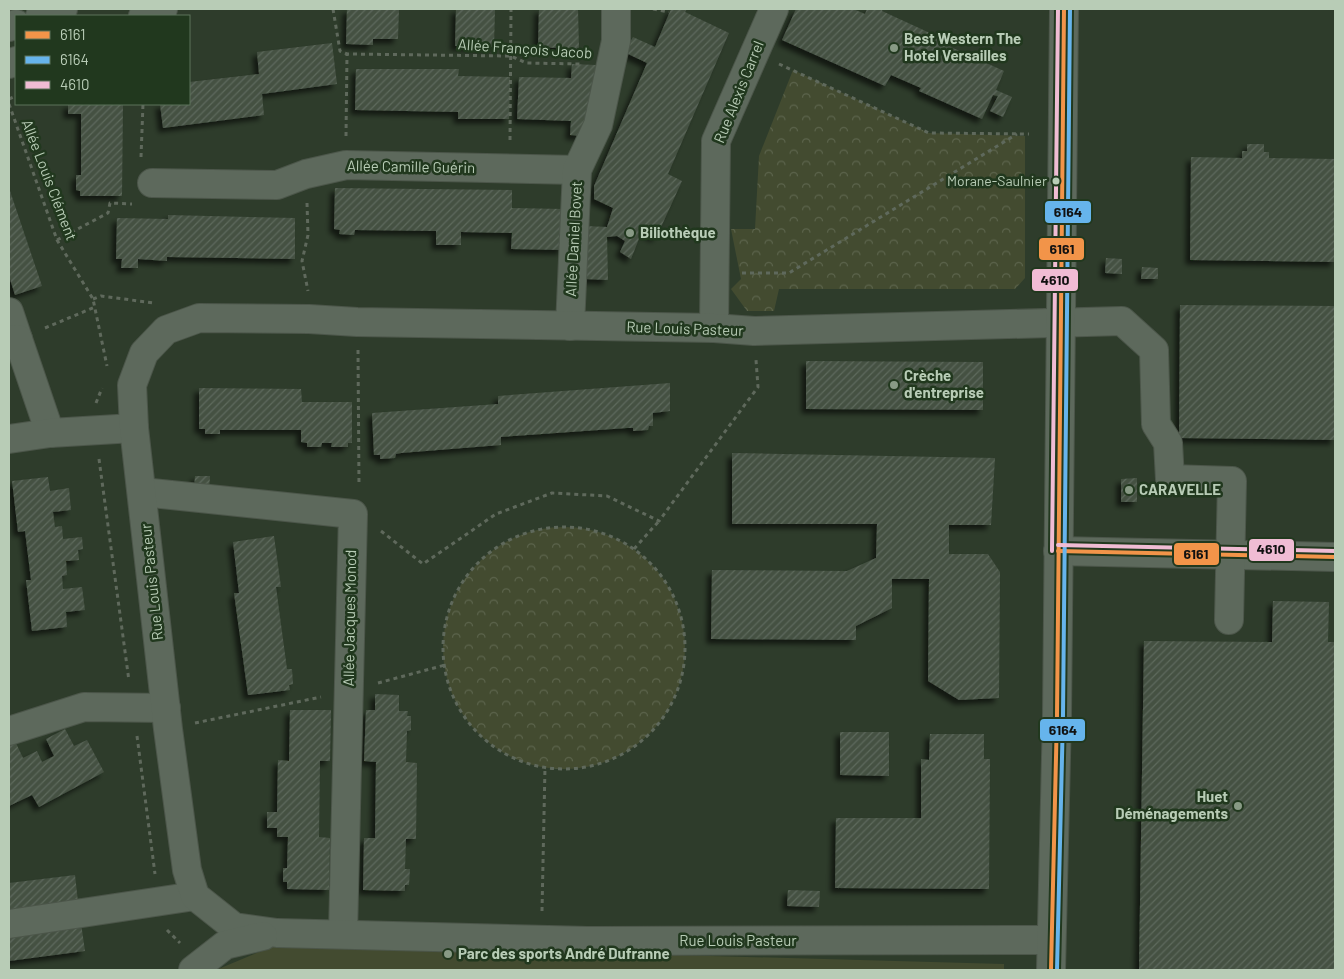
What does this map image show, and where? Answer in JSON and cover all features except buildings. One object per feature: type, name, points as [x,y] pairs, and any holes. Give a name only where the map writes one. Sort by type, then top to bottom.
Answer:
[{"type":"street","points":[[43,15],[62,9]]},
{"type":"street","points":[[145,15],[163,9]]},
{"type":"street","name":"Allée Daniel Bovet","points":[[570,326],[577,170],[598,125],[616,41],[616,9]]},
{"type":"street","name":"Rue Alexis Carrel","points":[[714,328],[716,141],[774,9]]},
{"type":"street","points":[[1051,970],[1050,940],[1057,715],[1064,9]]},
{"type":"street","name":"Allée Camille Guérin","points":[[152,183],[276,185],[306,174],[346,164],[577,170]]},
{"type":"street","points":[[9,312],[13,339],[50,433]]},
{"type":"street","name":"Rue Louis Pasteur","points":[[1050,940],[588,941],[541,938],[276,933],[234,927],[196,896],[187,870],[167,719],[134,428],[132,385],[144,353],[166,330],[198,318],[714,328],[754,331],[1122,321],[1154,350],[1156,424],[1168,443],[1170,479],[1232,482],[1231,555]]},
{"type":"street","points":[[9,439],[50,433],[134,428]]},
{"type":"street","points":[[142,492],[353,514]]},
{"type":"street","name":"Allée Jacques Monod","points":[[343,934],[353,514]]},
{"type":"street","points":[[1058,551],[1335,557]]},
{"type":"street","points":[[1229,620],[1231,555]]},
{"type":"street","points":[[9,731],[84,707],[167,719]]},
{"type":"street","points":[[9,924],[196,896]]},
{"type":"street","name":"Rue Louis Pasteur","points":[[193,970],[225,945],[276,933]]},
{"type":"path","points":[[333,9],[340,51],[347,54],[346,164]]},
{"type":"path","points":[[509,168],[511,9]]},
{"type":"path","points":[[653,9],[669,12]]},
{"type":"path","points":[[754,53],[929,133],[1029,134]]},
{"type":"path","name":"Allée François Jacob","points":[[347,54],[510,56],[526,63],[612,65]]},
{"type":"path","name":"Allée Louis Clément","points":[[9,104],[57,240],[93,299],[109,374]]},
{"type":"path","points":[[143,105],[140,171],[152,183]]},
{"type":"path","points":[[714,277],[747,272],[789,273],[1017,134]]},
{"type":"path","points":[[306,174],[308,235],[302,261],[310,304],[309,319]]},
{"type":"path","points":[[57,240],[108,213]]},
{"type":"path","points":[[93,299],[101,296],[155,304]]},
{"type":"path","points":[[13,339],[95,307]]},
{"type":"path","points":[[357,322],[359,487],[353,514],[373,525],[423,564],[496,514],[552,493],[607,496],[660,521]]},
{"type":"path","points":[[634,549],[660,521],[758,387],[754,331]]},
{"type":"path","points":[[90,431],[97,397],[105,382]]},
{"type":"path","points":[[566,526],[595,530],[624,542],[634,549],[652,564],[677,602],[686,645],[681,683],[665,716],[640,742],[605,762],[563,769],[545,767],[508,756],[486,741],[458,708],[448,682],[442,652],[445,622],[455,593],[479,561],[502,544],[532,530],[566,526]]},
{"type":"path","points":[[167,719],[348,691],[445,666]]},
{"type":"path","points":[[541,938],[545,767]]},
{"type":"green space","points":[[793,70],[929,133],[1025,136],[1025,278],[1015,289],[779,289],[774,311],[747,311],[731,289],[741,279],[731,229],[755,229],[759,156]]},
{"type":"green space","points":[[564,527],[599,532],[610,536],[641,555],[657,571],[670,591],[680,613],[685,648],[680,683],[676,694],[657,725],[641,741],[621,754],[599,764],[564,769],[529,764],[518,760],[487,741],[471,725],[458,705],[448,683],[443,648],[448,613],[452,602],[471,571],[487,555],[507,542],[529,532]]},
{"type":"green space","name":"Parc des sports André Dufranne","points":[[278,944],[1004,964],[1004,970],[216,970]]},
{"type":"transit line","name":"4610","points":[[1052,551],[1058,9]]},
{"type":"transit line","name":"6161","points":[[1051,970],[1057,715],[1064,9]]},
{"type":"transit line","name":"6164","points":[[1057,970],[1063,715],[1070,9]]},
{"type":"transit line","name":"4610","points":[[1058,545],[1335,551]]},
{"type":"transit line","name":"6161","points":[[1058,551],[1335,557]]},
{"type":"place","name":"Best Western The Hotel Versailles","points":[[894,48]]},
{"type":"place","name":"Morane-Saulnier","points":[[1056,181]]},
{"type":"place","name":"Biliothèque","points":[[630,233]]},
{"type":"place","name":"Crèche d'entreprise","points":[[894,385]]},
{"type":"place","name":"CARAVELLE","points":[[1129,490]]},
{"type":"place","name":"Huet Déménagements","points":[[1238,806]]},
{"type":"place","name":"Parc des sports André Dufranne","points":[[448,954]]}]
